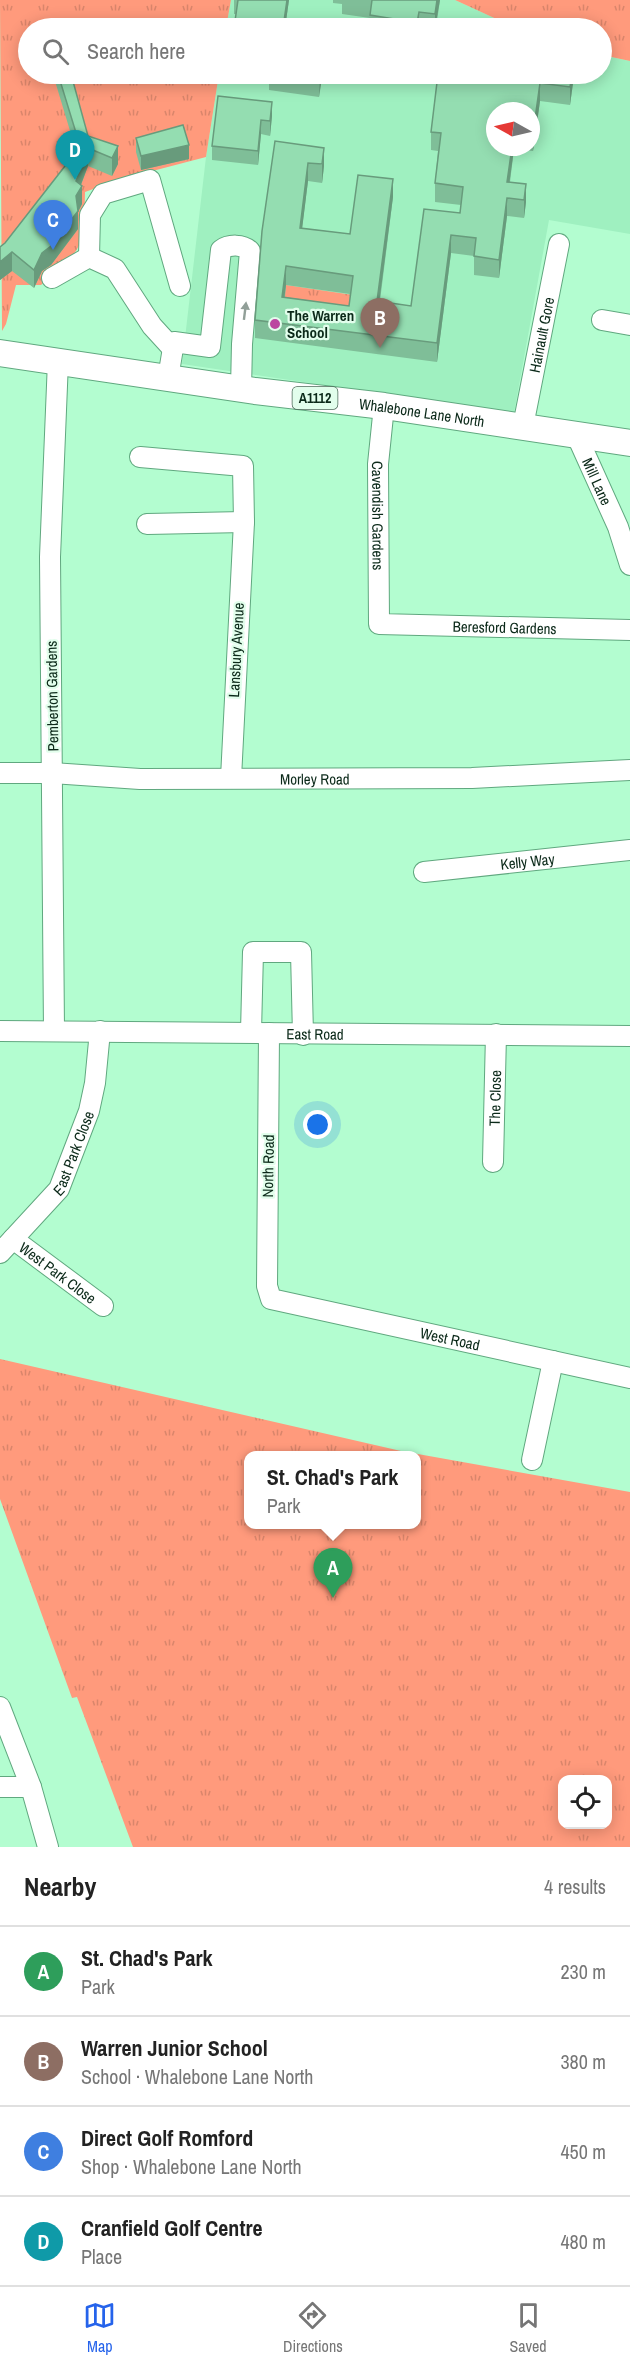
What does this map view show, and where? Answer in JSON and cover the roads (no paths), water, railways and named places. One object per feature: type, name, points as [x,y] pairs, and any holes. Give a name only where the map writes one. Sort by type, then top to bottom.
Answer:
[{"type":"main road","name":"Whalebone Lane North","points":[[0,353],[168,378],[241,379],[384,406],[630,443]]},
{"type":"street","points":[[89,257],[90,215],[104,194],[150,180],[180,286]]},
{"type":"street","name":"Hainault Gore","points":[[523,426],[559,244]]},
{"type":"street","points":[[168,378],[174,342],[210,347],[221,250],[226,246],[247,248],[250,251],[241,379]]},
{"type":"street","points":[[52,278],[89,257]]},
{"type":"street","points":[[89,257],[115,269],[152,326],[173,349]]},
{"type":"street","points":[[602,320],[630,325]]},
{"type":"street","name":"Pemberton Gardens","points":[[54,1031],[50,557],[58,361]]},
{"type":"street","name":"Cavendish Gardens","points":[[379,624],[378,465],[384,406]]},
{"type":"street","name":"Mill Lane","points":[[576,434],[618,527],[630,565]]},
{"type":"street","name":"Lansbury Avenue","points":[[140,457],[243,466],[244,522],[231,778]]},
{"type":"street","points":[[147,524],[244,522]]},
{"type":"street","name":"Beresford Gardens","points":[[379,624],[630,630]]},
{"type":"street","name":"Morley Road","points":[[0,773],[52,773],[140,779],[472,777],[630,771]]},
{"type":"street","name":"Kelly Way","points":[[424,872],[630,850]]},
{"type":"street","name":"North Road","points":[[271,1299],[267,1286],[260,1033],[253,951],[301,952],[303,1035]]},
{"type":"street","name":"East Road","points":[[0,1031],[630,1036]]},
{"type":"street","name":"East Park Close","points":[[7,1246],[58,1189],[89,1111],[95,1083],[100,1031]]},
{"type":"street","name":"The Close","points":[[493,1162],[495,1034]]},
{"type":"street","name":"West Park Close","points":[[7,1246],[103,1306]]},
{"type":"street","name":"West Road","points":[[271,1299],[630,1378]]},
{"type":"street","points":[[532,1460],[553,1361]]},
{"type":"street","points":[[0,1707],[31,1787],[44,1846]]},
{"type":"street","points":[[0,1787],[31,1787]]},
{"type":"place","name":"Cranfield Golf Centre","points":[[75,180]]},
{"type":"place","name":"Direct Golf Romford","points":[[53,250]]},
{"type":"place","name":"The Warren School","points":[[275,324]]},
{"type":"place","name":"Warren Junior School","points":[[380,348]]},
{"type":"place","name":"St. Chad's Park","points":[[333,1598]]}]
